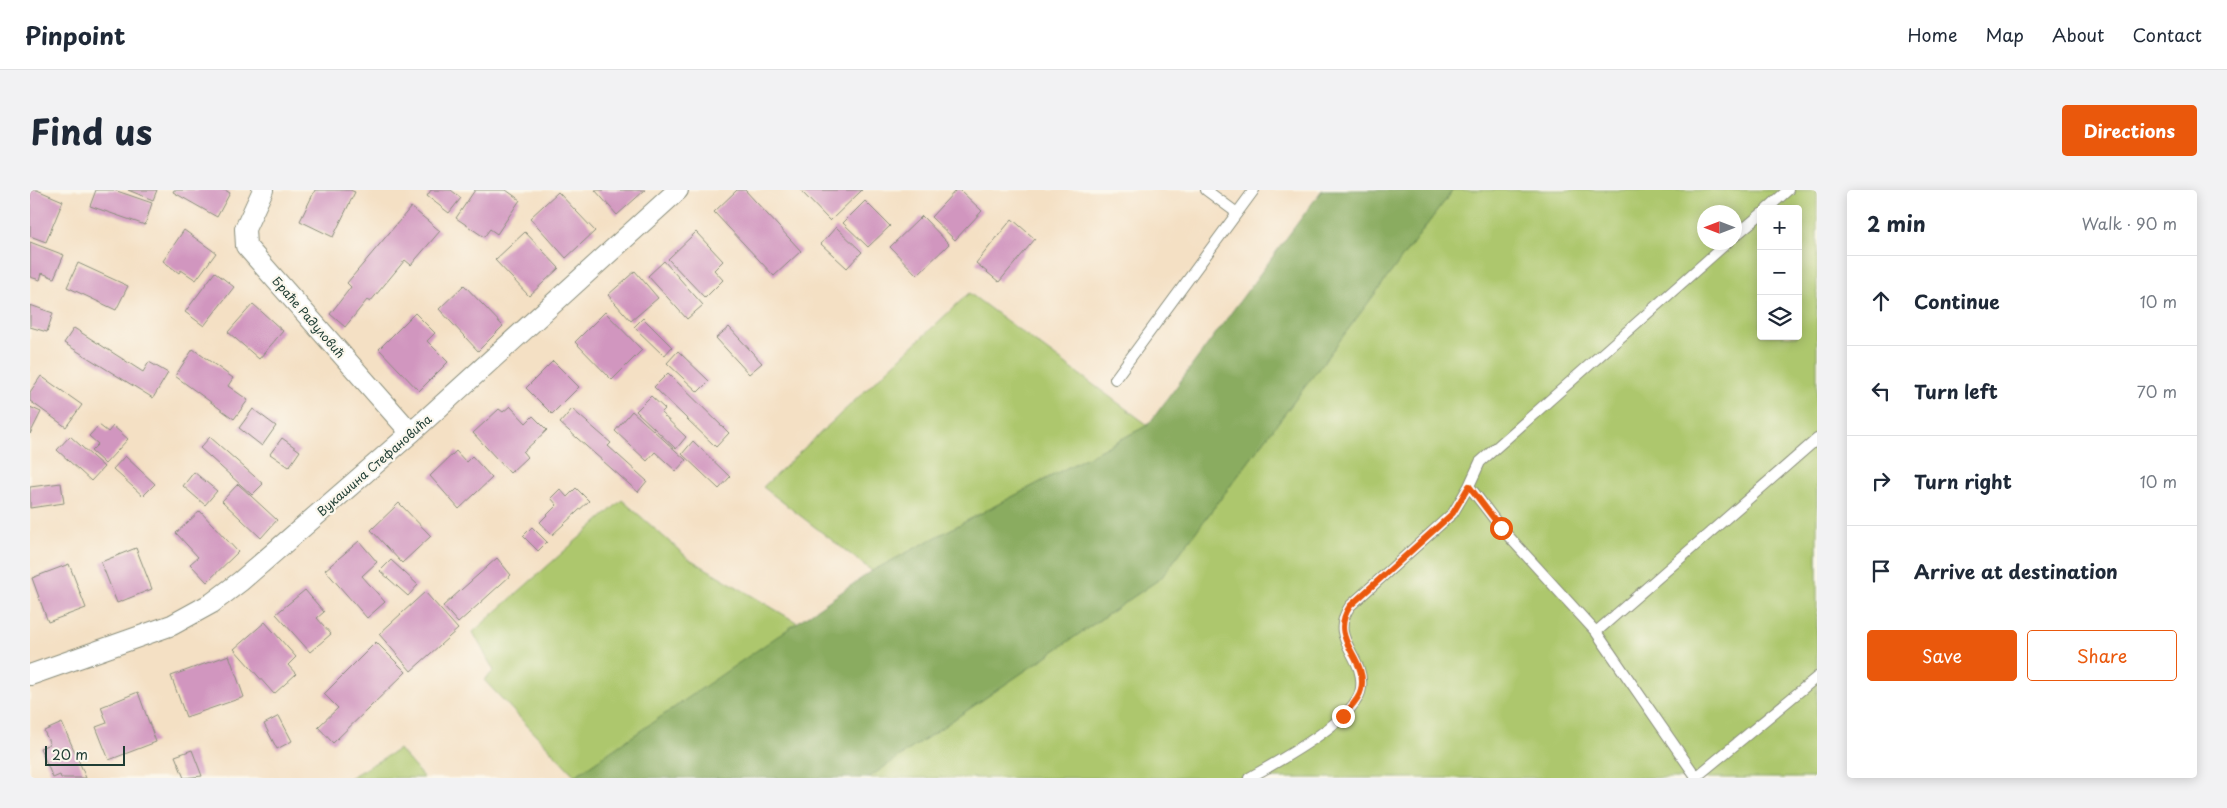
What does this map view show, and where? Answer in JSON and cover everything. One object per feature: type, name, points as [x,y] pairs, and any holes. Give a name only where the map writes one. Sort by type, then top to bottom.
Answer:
[{"type":"street","name":"Браће Радуловић","points":[[263,190],[245,229],[246,246],[411,433]]},
{"type":"street","name":"Вукашина Стефановића","points":[[30,675],[172,625],[212,603],[241,581],[411,433],[678,190]]},
{"type":"lane","points":[[1206,190],[1237,213]]},
{"type":"lane","points":[[1115,379],[1254,190]]},
{"type":"lane","points":[[1771,205],[1788,190]]},
{"type":"lane","points":[[1742,230],[1757,217]]},
{"type":"lane","points":[[1249,778],[1298,750],[1343,716],[1354,703],[1361,690],[1361,675],[1341,630],[1343,616],[1350,606],[1453,513],[1469,486],[1480,462],[1719,250]]},
{"type":"lane","points":[[1596,632],[1817,439]]},
{"type":"lane","points":[[1469,486],[1501,528],[1596,632],[1696,778],[1817,677]]},
{"type":"green space","points":[[1322,190],[1453,190],[1161,578],[868,778],[572,778],[872,571],[1148,425]]},
{"type":"green space","points":[[1453,190],[1817,190],[1817,778],[868,778],[1161,578]]},
{"type":"green space","points":[[969,293],[1148,425],[872,571],[763,487]]},
{"type":"green space","points":[[622,500],[688,558],[798,623],[575,776],[484,680],[494,671],[473,632]]},
{"type":"green space","points":[[399,749],[424,778],[349,778]]},
{"type":"building","points":[[30,190],[37,190],[63,201],[46,242],[30,236]]},
{"type":"building","points":[[96,190],[114,190],[152,203],[145,225],[90,206]]},
{"type":"building","points":[[128,190],[157,190],[153,200]]},
{"type":"building","points":[[174,190],[225,190],[230,193],[217,217],[173,192]]},
{"type":"building","points":[[315,190],[350,190],[355,192],[333,237],[300,221]]},
{"type":"building","points":[[431,190],[451,190],[461,198],[449,213],[427,196]]},
{"type":"building","points":[[475,190],[506,190],[520,200],[497,234],[490,229],[484,237],[456,218]]},
{"type":"building","points":[[595,190],[645,190],[617,215]]},
{"type":"building","points":[[737,190],[745,190],[801,251],[774,276],[714,212]]},
{"type":"building","points":[[800,190],[862,190],[830,221]]},
{"type":"building","points":[[956,190],[960,190],[982,211],[955,240],[931,217]]},
{"type":"building","points":[[558,192],[595,231],[566,258],[530,218]]},
{"type":"building","points":[[865,201],[890,226],[868,247],[843,223]]},
{"type":"building","points":[[411,207],[440,231],[411,265],[405,260],[370,302],[367,300],[345,327],[330,314],[351,287],[347,283]]},
{"type":"building","points":[[922,216],[949,244],[917,275],[890,247]]},
{"type":"building","points":[[1012,219],[1035,239],[999,282],[976,263]]},
{"type":"building","points":[[836,227],[862,252],[847,268],[821,244]]},
{"type":"building","points":[[184,230],[216,253],[196,280],[181,270],[179,273],[163,261]]},
{"type":"building","points":[[525,232],[559,268],[529,296],[495,260]]},
{"type":"building","points":[[696,232],[723,261],[714,270],[723,280],[705,298],[668,259]]},
{"type":"building","points":[[30,242],[64,255],[54,278],[42,273],[40,280],[30,277]]},
{"type":"building","points":[[664,261],[703,305],[687,319],[648,276]]},
{"type":"building","points":[[78,263],[128,286],[116,310],[67,287]]},
{"type":"building","points":[[635,271],[658,298],[631,321],[608,295]]},
{"type":"building","points":[[215,272],[234,287],[204,326],[185,312]]},
{"type":"building","points":[[464,285],[503,326],[478,351],[439,309]]},
{"type":"building","points":[[253,304],[283,331],[259,359],[228,332]]},
{"type":"building","points":[[30,305],[53,313],[47,332],[30,327]]},
{"type":"building","points":[[605,312],[642,350],[612,380],[575,342]]},
{"type":"building","points":[[415,313],[435,333],[427,341],[448,362],[419,391],[379,349]]},
{"type":"building","points":[[643,318],[672,347],[664,356],[634,327]]},
{"type":"building","points":[[729,327],[762,363],[749,374],[716,338]]},
{"type":"building","points":[[74,328],[143,372],[149,362],[168,373],[153,398],[64,343]]},
{"type":"building","points":[[193,349],[233,378],[228,386],[248,400],[234,419],[175,376]]},
{"type":"building","points":[[678,351],[709,381],[698,392],[667,363]]},
{"type":"building","points":[[553,361],[579,387],[552,414],[526,388]]},
{"type":"building","points":[[668,373],[729,433],[716,447],[654,387]]},
{"type":"building","points":[[41,376],[82,405],[66,427],[30,401],[30,392]]},
{"type":"building","points":[[651,396],[665,409],[661,413],[686,437],[676,449],[636,411]]},
{"type":"building","points":[[510,406],[526,423],[533,416],[547,430],[523,452],[527,457],[510,473],[473,433],[499,409],[503,412]]},
{"type":"building","points":[[30,407],[41,412],[30,434]]},
{"type":"building","points":[[253,409],[276,426],[262,446],[239,428]]},
{"type":"building","points":[[572,409],[611,443],[608,446],[647,481],[638,492],[560,423]]},
{"type":"building","points":[[632,411],[686,460],[676,471],[655,452],[647,461],[615,431]]},
{"type":"building","points":[[99,425],[108,432],[113,426],[128,439],[105,464],[91,451],[98,444],[89,436]]},
{"type":"building","points":[[70,436],[104,467],[91,481],[57,450]]},
{"type":"building","points":[[210,437],[263,484],[252,495],[200,448]]},
{"type":"building","points":[[282,438],[300,451],[289,467],[270,454]]},
{"type":"building","points":[[693,441],[730,477],[719,489],[682,454]]},
{"type":"building","points":[[456,451],[466,462],[472,456],[492,478],[459,509],[430,476]]},
{"type":"building","points":[[125,456],[155,484],[143,496],[113,469]]},
{"type":"building","points":[[194,472],[217,491],[205,505],[183,486]]},
{"type":"building","points":[[61,483],[64,503],[30,508],[30,487]]},
{"type":"building","points":[[238,484],[277,520],[261,538],[222,501]]},
{"type":"building","points":[[576,488],[589,501],[552,535],[540,522],[557,505],[551,498],[560,489],[567,497]]},
{"type":"building","points":[[399,503],[431,536],[402,563],[371,530]]},
{"type":"building","points":[[200,511],[238,552],[207,582],[190,564],[198,557],[176,533]]},
{"type":"building","points":[[532,527],[547,542],[538,551],[523,536]]},
{"type":"building","points":[[359,541],[377,562],[362,576],[385,602],[367,618],[325,570]]},
{"type":"building","points":[[136,548],[152,589],[117,603],[101,562]]},
{"type":"building","points":[[497,558],[511,575],[458,623],[443,606]]},
{"type":"building","points":[[391,560],[418,585],[408,596],[380,571]]},
{"type":"building","points":[[69,564],[86,608],[48,622],[32,578]]},
{"type":"building","points":[[305,590],[324,612],[317,618],[331,634],[310,652],[276,614]]},
{"type":"building","points":[[425,592],[458,629],[411,671],[379,634]]},
{"type":"building","points":[[265,622],[296,657],[288,665],[296,674],[274,694],[234,649]]},
{"type":"building","points":[[376,642],[406,672],[333,743],[318,727],[338,708],[324,694]]},
{"type":"building","points":[[229,655],[244,697],[186,717],[171,676]]},
{"type":"building","points":[[138,692],[156,742],[109,760],[96,727],[107,723],[101,707]]},
{"type":"building","points":[[279,716],[292,741],[277,749],[264,724]]},
{"type":"building","points":[[62,723],[86,778],[61,778],[60,775],[53,778],[40,748],[50,744],[44,731]]},
{"type":"building","points":[[192,750],[202,776],[184,778],[175,756]]},
{"type":"route","points":[[1343,716],[1354,703],[1361,690],[1361,675],[1341,630],[1343,616],[1350,606],[1453,513],[1469,486],[1501,528]]}]
